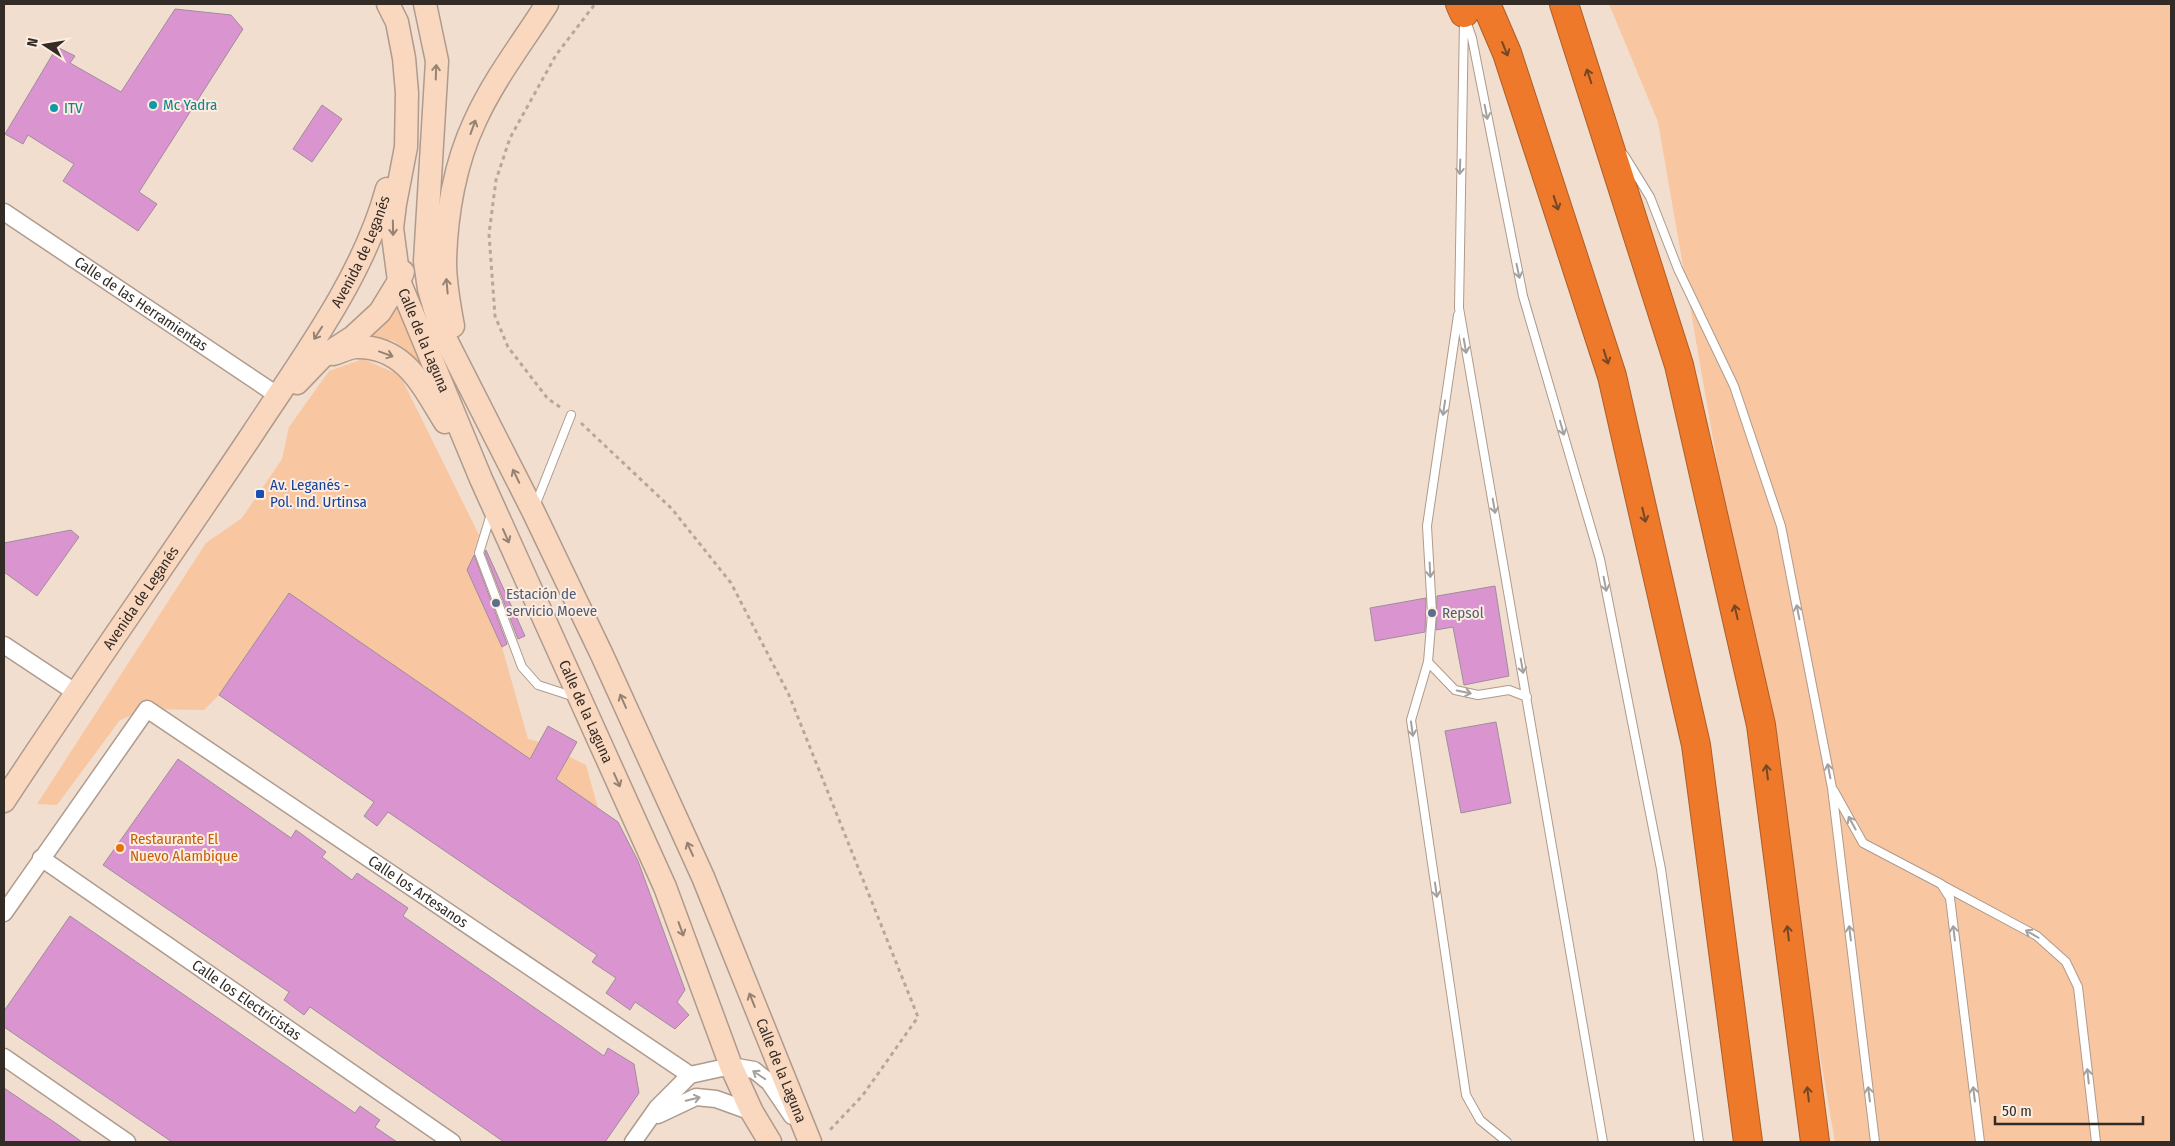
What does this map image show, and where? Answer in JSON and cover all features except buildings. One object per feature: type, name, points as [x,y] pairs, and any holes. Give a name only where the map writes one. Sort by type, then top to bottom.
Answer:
[{"type":"highway","points":[[1564,4],[1679,365],[1761,725],[1814,1142]]},
{"type":"highway","points":[[1470,7],[1507,53],[1615,385],[1696,745],[1748,1142]]},
{"type":"street","points":[[388,4],[398,22],[407,93]]},
{"type":"street","points":[[426,4],[437,61],[435,121],[425,261],[429,289],[442,330],[479,400]]},
{"type":"street","points":[[479,400],[453,329],[448,301],[445,263],[456,175],[475,121],[501,75],[547,4]]},
{"type":"street","name":"Calle de la Laguna","points":[[407,93],[406,147],[394,204],[392,228],[400,281],[493,508],[666,887],[731,1066],[752,1112],[770,1142]]},
{"type":"street","name":"Avenida de Leganés","points":[[4,801],[75,692],[277,396],[330,314],[370,239],[385,197],[399,142],[407,93]]},
{"type":"street","name":"Avenida de Leganés","points":[[277,396],[295,385],[322,357],[352,337],[380,312],[400,281],[412,245],[435,121]]},
{"type":"street","name":"Calle de las Herramientas","points":[[4,212],[277,396]]},
{"type":"street","points":[[322,357],[354,347],[374,349],[397,357],[413,372],[481,479]]},
{"type":"street","name":"Calle de la Laguna","points":[[479,400],[602,655],[703,877],[814,1140]]},
{"type":"street","points":[[4,645],[75,692]]},
{"type":"street","name":"Calle los Artesanos","points":[[42,858],[147,709],[690,1075]]},
{"type":"street","points":[[4,913],[42,858]]},
{"type":"street","name":"Calle los Electricistas","points":[[42,858],[452,1142]]},
{"type":"street","points":[[4,1057],[127,1142]]},
{"type":"street","points":[[634,1142],[658,1108],[690,1075],[731,1066],[754,1070],[769,1082],[814,1140]]},
{"type":"street","points":[[649,1120],[674,1106],[696,1097],[716,1099],[752,1112]]},
{"type":"lane","points":[[1470,7],[1459,308],[1428,526],[1432,613],[1428,662],[1411,720],[1466,1095],[1480,1120],[1507,1142]]},
{"type":"lane","points":[[1470,7],[1472,38],[1523,296],[1600,559],[1661,869],[1699,1142]]},
{"type":"lane","points":[[1603,122],[1650,197],[1678,269],[1734,386],[1781,526],[1832,788],[1875,1142]]},
{"type":"lane","points":[[1459,308],[1603,1142]]},
{"type":"lane","points":[[533,511],[571,415]]},
{"type":"lane","points":[[493,508],[479,553],[522,667],[538,685],[580,698]]},
{"type":"lane","points":[[1428,662],[1455,690],[1478,695],[1509,690],[1527,697]]},
{"type":"lane","points":[[1832,788],[1863,843],[2037,936],[2066,962],[2078,987],[2096,1142]]},
{"type":"lane","points":[[1941,884],[1950,898],[1980,1142]]},
{"type":"path","points":[[596,4],[556,55],[510,138],[496,180],[489,234],[495,316],[508,347],[548,399],[571,415],[672,509],[731,583],[789,695],[918,1017],[863,1095],[814,1140]]},
{"type":"shaded area","points":[[1609,4],[2171,4],[2171,1142],[1835,1142],[1658,122]]},
{"type":"shaded area","points":[[400,302],[423,365],[394,341],[368,337]]},
{"type":"shaded area","points":[[363,359],[400,375],[479,535],[469,567],[502,647],[528,739],[539,742],[586,765],[598,808],[289,594],[219,695],[204,710],[147,709],[120,720],[57,805],[37,804],[206,543],[242,518],[282,459],[289,427],[329,371]]},
{"type":"place","name":"Mc Yadra","points":[[153,105]]},
{"type":"place","name":"ITV","points":[[54,108]]},
{"type":"place","name":"Av. Leganés - Pol. Ind. Urtinsa","points":[[260,494]]},
{"type":"place","name":"Estación de servicio Moeve","points":[[496,603]]},
{"type":"place","name":"Repsol","points":[[1432,613]]},
{"type":"place","name":"Restaurante El Nuevo Alambique","points":[[120,848]]}]
